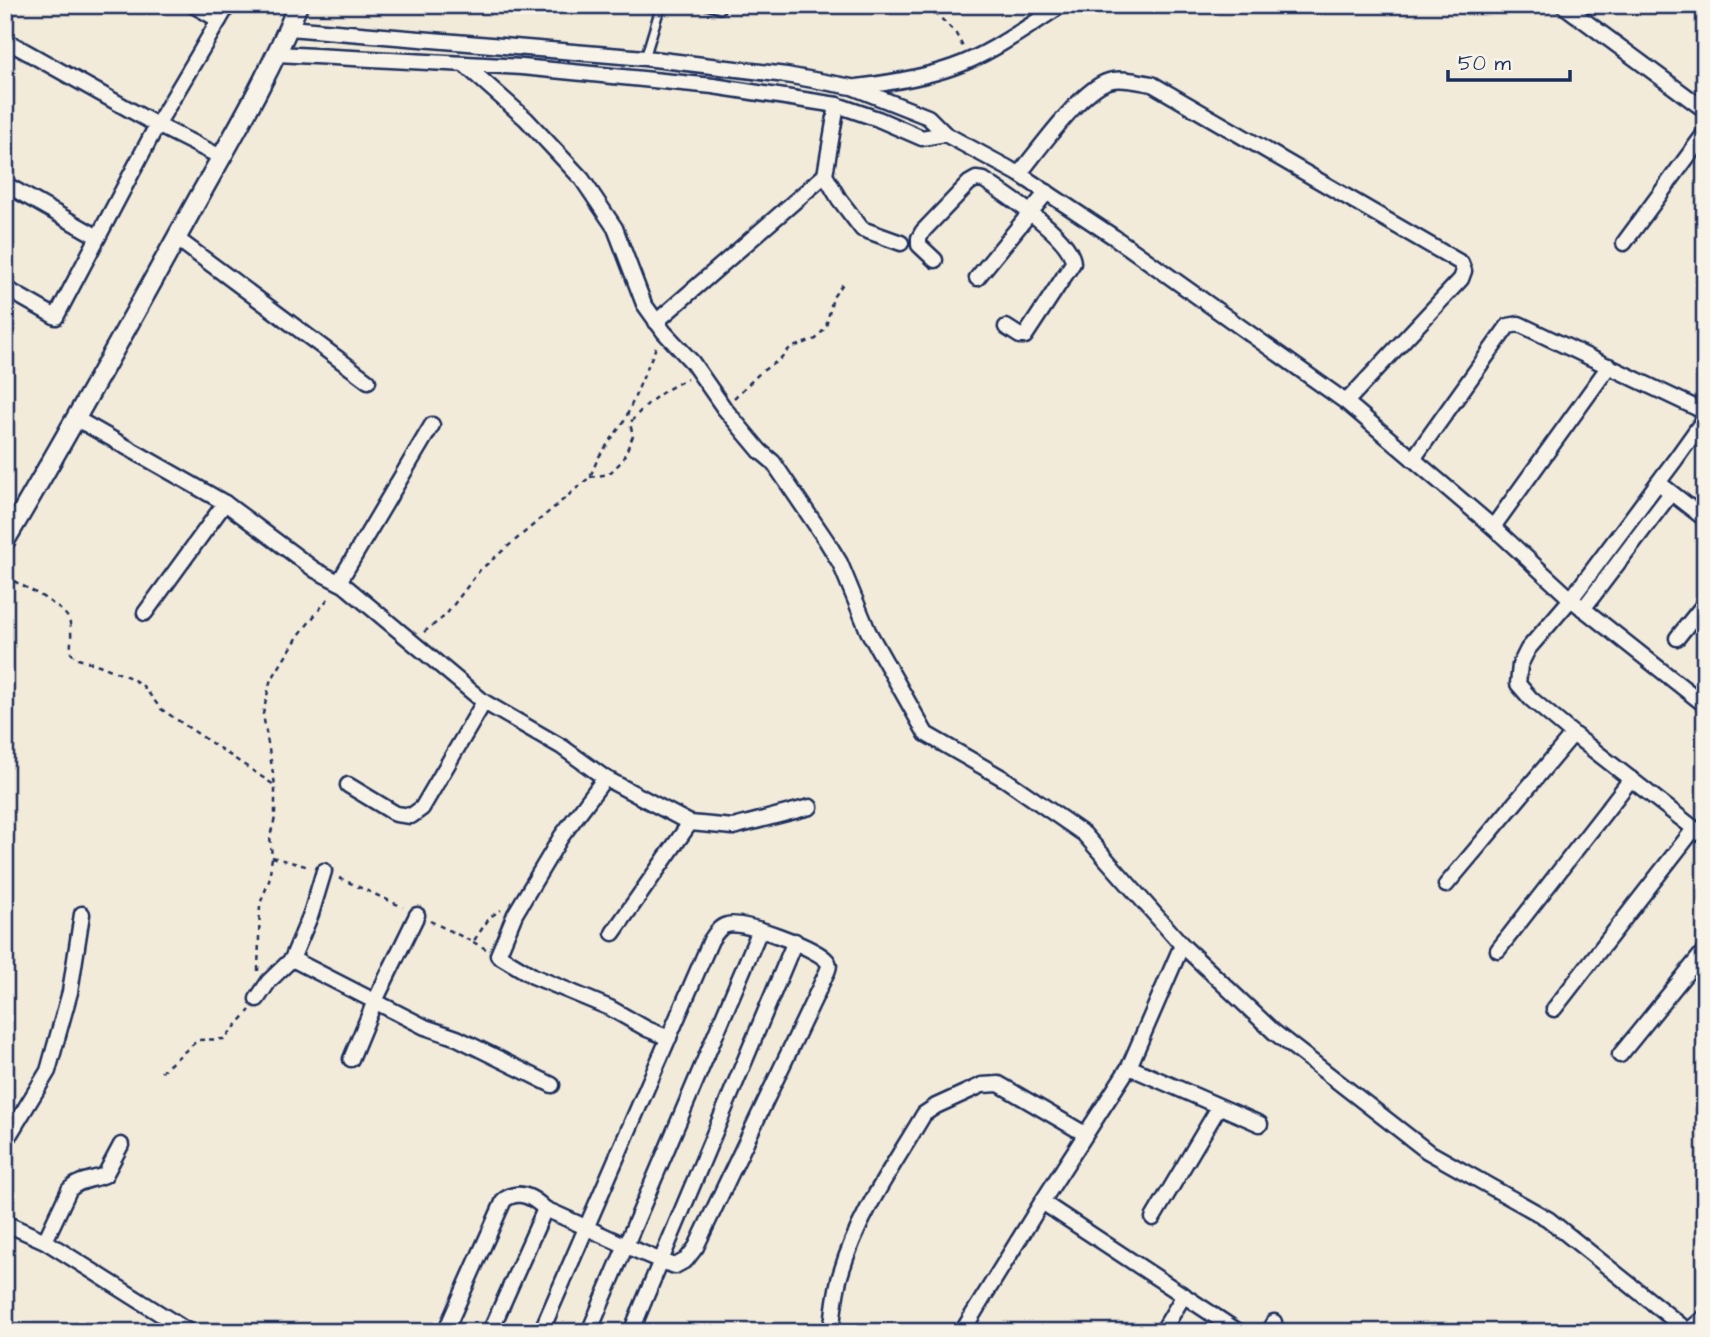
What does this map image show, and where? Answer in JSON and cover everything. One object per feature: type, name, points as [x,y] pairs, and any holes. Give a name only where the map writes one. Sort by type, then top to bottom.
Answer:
[{"type":"street","points":[[193,5],[219,20]]},
{"type":"street","points":[[5,288],[56,317],[157,125],[229,5]]},
{"type":"street","points":[[5,541],[77,419],[221,157],[277,54],[298,5]]},
{"type":"street","points":[[852,87],[914,78],[952,67],[972,59],[1062,5]]},
{"type":"street","points":[[1563,5],[1705,110]]},
{"type":"street","points":[[289,28],[645,58],[786,75],[852,87],[928,117],[945,134],[1019,174],[1114,237],[1346,402],[1493,527],[1571,599],[1705,705]]},
{"type":"street","points":[[5,40],[157,125],[221,157]]},
{"type":"street","points":[[277,54],[522,67],[713,86],[836,105],[922,138],[945,134]]},
{"type":"street","points":[[464,64],[526,119],[582,179],[615,228],[644,304],[660,327],[692,362],[724,408],[760,451],[773,462],[826,540],[840,563],[868,631],[926,734],[1006,780],[1084,834],[1182,945],[1273,1032],[1427,1151],[1548,1219],[1688,1332],[1705,1317]]},
{"type":"street","points":[[1019,174],[1083,96],[1108,81],[1131,80],[1152,84],[1461,263],[1464,271],[1461,279],[1346,402]]},
{"type":"street","points":[[660,327],[825,176],[836,105]]},
{"type":"street","points":[[1624,243],[1705,133]]},
{"type":"street","points":[[825,176],[862,229],[901,243]]},
{"type":"street","points":[[935,260],[919,245],[919,238],[976,179],[984,180],[1031,212],[1068,248],[1073,255],[1073,263],[1025,336],[1020,336],[1006,327]]},
{"type":"street","points":[[5,184],[98,237]]},
{"type":"street","points":[[977,278],[1047,192]]},
{"type":"street","points":[[176,238],[368,380]]},
{"type":"street","points":[[1413,458],[1508,326],[1519,324],[1705,412]]},
{"type":"street","points":[[1493,527],[1609,366]]},
{"type":"street","points":[[1554,1009],[1699,833],[1531,699],[1518,684],[1520,665],[1528,649],[1571,599],[1705,418]]},
{"type":"street","points":[[77,419],[225,503],[315,570],[364,599],[380,616],[484,702],[562,747],[605,778],[690,823],[733,827],[810,807]]},
{"type":"street","points":[[342,584],[432,425]]},
{"type":"street","points":[[1658,483],[1705,519]]},
{"type":"street","points":[[1583,609],[1671,493]]},
{"type":"street","points":[[145,613],[225,503]]},
{"type":"street","points":[[1677,638],[1705,603]]},
{"type":"street","points":[[348,785],[396,814],[411,816],[422,807],[484,702]]},
{"type":"street","points":[[1446,885],[1573,734]]},
{"type":"street","points":[[605,778],[561,837],[514,914],[498,955],[533,976],[610,1008],[668,1038]]},
{"type":"street","points":[[1498,950],[1631,779]]},
{"type":"street","points":[[613,933],[690,823]]},
{"type":"street","points":[[257,999],[269,981],[292,959],[311,914],[324,872]]},
{"type":"street","points":[[5,1142],[48,1071],[70,992],[82,914]]},
{"type":"street","points":[[351,1059],[375,1001],[418,915]]},
{"type":"street","points":[[444,1332],[509,1196],[525,1195],[536,1200],[545,1209],[587,1227],[660,1261],[674,1266],[686,1260],[696,1247],[827,972],[827,960],[795,942],[760,930],[730,924],[719,929],[711,940],[668,1038],[587,1227],[541,1332]]},
{"type":"street","points":[[589,1332],[760,930]]},
{"type":"street","points":[[631,1332],[795,942]]},
{"type":"street","points":[[962,1332],[1129,1067],[1182,945]]},
{"type":"street","points":[[1620,1055],[1705,950]]},
{"type":"street","points":[[292,959],[425,1027],[457,1038],[552,1085]]},
{"type":"street","points":[[1129,1067],[1260,1124]]},
{"type":"street","points":[[831,1332],[840,1276],[850,1244],[924,1114],[982,1085],[999,1084],[1085,1135]]},
{"type":"street","points":[[1153,1218],[1219,1107]]},
{"type":"street","points":[[45,1241],[69,1190],[75,1184],[105,1175],[121,1145]]},
{"type":"street","points":[[1042,1202],[1239,1332]]},
{"type":"street","points":[[490,1332],[545,1209]]},
{"type":"street","points":[[5,1223],[45,1241],[189,1332]]},
{"type":"street","points":[[1162,1332],[1184,1295]]},
{"type":"lane","points":[[645,58],[661,5]]},
{"type":"lane","points":[[706,5],[720,9]]},
{"type":"path","points":[[927,5],[955,32],[972,59]]},
{"type":"path","points":[[724,408],[790,348],[816,339],[826,327],[834,297],[845,281]]},
{"type":"path","points":[[411,641],[445,616],[480,570],[590,477],[598,457],[625,420],[660,327]]},
{"type":"path","points":[[590,477],[609,474],[622,461],[633,436],[631,422],[645,405],[671,386],[699,373]]},
{"type":"path","points":[[5,577],[24,586],[67,615],[71,623],[71,653],[78,659],[131,678],[144,686],[161,709],[275,785]]},
{"type":"path","points":[[161,1072],[198,1040],[224,1039],[247,1015],[257,999],[260,904],[269,881],[272,857],[270,836],[275,818],[275,785],[263,714],[270,682],[299,635],[342,584]]},
{"type":"path","points":[[272,857],[324,872],[473,942],[500,909],[514,914]]}]
